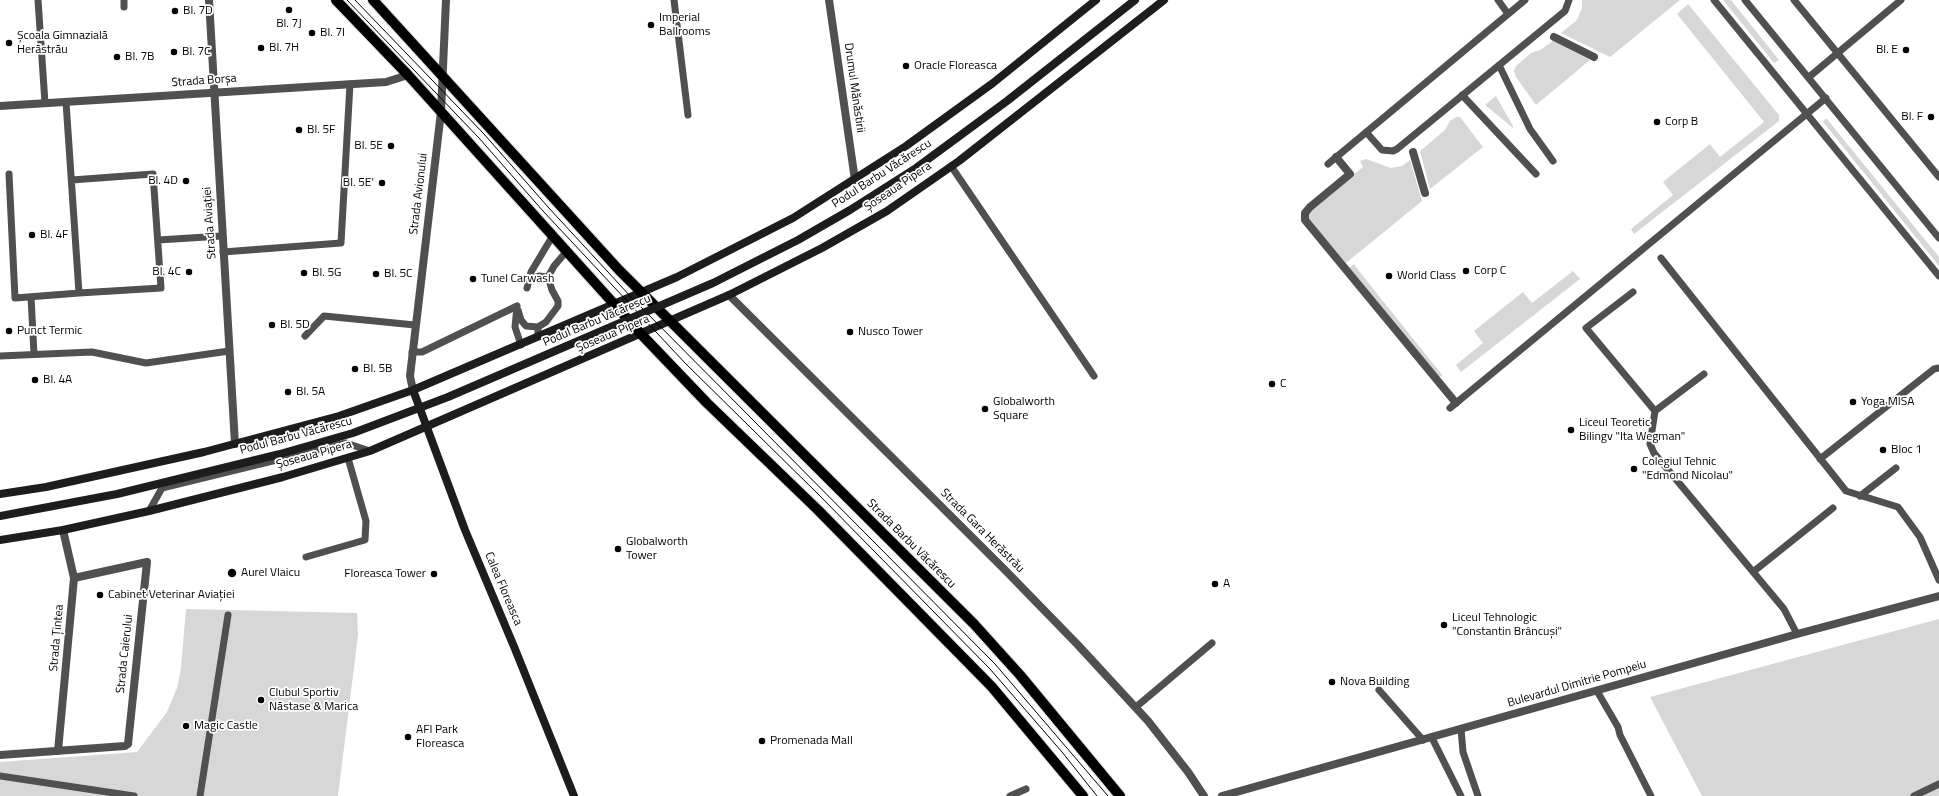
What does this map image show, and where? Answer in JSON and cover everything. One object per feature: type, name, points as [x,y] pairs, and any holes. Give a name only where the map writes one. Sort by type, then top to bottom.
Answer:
[{"type":"main road","points":[[336,0],[408,75],[552,237],[641,334],[707,403],[818,510],[992,687],[1083,796]]},
{"type":"main road","name":"Strada Barbu Văcărescu","points":[[373,0],[641,293],[974,624],[1082,747],[1120,796]]},
{"type":"main road","points":[[0,494],[75,480],[235,444],[339,416],[413,390],[641,293],[728,252],[793,218],[855,180],[906,146],[993,83],[1096,0]]},
{"type":"main road","name":"Podul Barbu Văcărescu","points":[[0,516],[125,492],[280,454],[353,433],[477,384],[712,283],[798,240],[850,210],[916,168],[1007,101],[1135,0]]},
{"type":"main road","name":"Șoseaua Pipera","points":[[0,540],[63,530],[149,511],[283,477],[370,451],[729,295],[855,230],[887,211],[951,166],[1164,0]]},
{"type":"main road","name":"Calea Floreasca","points":[[413,390],[465,530],[574,796]]},
{"type":"street","name":"Strada Aviației","points":[[209,0],[235,444]]},
{"type":"street","name":"Strada Avionului","points":[[413,390],[410,376],[412,352],[441,112],[446,0]]},
{"type":"street","name":"Drumul Mănăstirii","points":[[829,0],[855,180]]},
{"type":"street","points":[[1554,37],[1594,57]]},
{"type":"street","name":"Strada Borșa","points":[[0,106],[386,82],[408,75]]},
{"type":"street","points":[[1413,152],[1425,193]]},
{"type":"street","points":[[1336,157],[1350,174],[1310,207],[1305,213],[1305,220],[1453,406]]},
{"type":"street","name":"Strada Gara Herăstrău","points":[[729,295],[1004,569],[1136,707],[1188,772],[1204,796]]},
{"type":"street","name":"Strada Țintea","points":[[58,751],[74,578],[63,530]]},
{"type":"street","name":"Strada Caierului","points":[[58,751],[125,746],[128,744],[147,562],[74,578]]},
{"type":"street","name":"Bulevardul Dimitrie Pompeiu","points":[[1222,796],[1797,634],[1939,596]]},
{"type":"street","points":[[0,755],[58,751]]},
{"type":"lane","points":[[38,0],[45,103]]},
{"type":"lane","points":[[674,0],[688,115]]},
{"type":"lane","points":[[1498,0],[1508,14]]},
{"type":"lane","points":[[1328,164],[1525,0]]},
{"type":"lane","points":[[1366,132],[1382,150],[1393,152],[1564,11],[1569,0]]},
{"type":"lane","points":[[1714,0],[1808,113],[1939,276]]},
{"type":"lane","points":[[1745,0],[1939,238]]},
{"type":"lane","points":[[1794,0],[1939,177]]},
{"type":"lane","points":[[1809,77],[1901,0]]},
{"type":"lane","points":[[1499,65],[1530,129],[1553,160]]},
{"type":"lane","points":[[224,252],[341,243],[350,84]]},
{"type":"lane","points":[[1462,95],[1536,174]]},
{"type":"lane","points":[[1453,406],[1826,98]]},
{"type":"lane","points":[[66,102],[79,293]]},
{"type":"lane","points":[[951,166],[1094,376]]},
{"type":"lane","points":[[9,174],[15,298],[161,288],[154,174],[72,180]]},
{"type":"lane","points":[[158,240],[222,236]]},
{"type":"lane","points":[[527,288],[532,272],[552,237]]},
{"type":"lane","points":[[517,306],[521,320],[526,326],[538,327],[546,322],[558,306],[558,301],[552,290],[548,277],[554,266],[566,252]]},
{"type":"lane","points":[[1661,258],[1846,491],[1898,507],[1920,537],[1939,580]]},
{"type":"lane","points":[[529,280],[539,276],[548,277]]},
{"type":"lane","points":[[1633,292],[1586,328],[1655,412]]},
{"type":"lane","points":[[31,297],[34,354]]},
{"type":"lane","points":[[517,306],[515,327],[521,345]]},
{"type":"lane","points":[[412,352],[422,352],[517,306]]},
{"type":"lane","points":[[305,336],[324,316],[415,325]]},
{"type":"lane","points":[[538,327],[538,337]]},
{"type":"lane","points":[[0,356],[92,352],[146,363],[230,351]]},
{"type":"lane","points":[[1820,459],[1934,369],[1939,368]]},
{"type":"lane","points":[[1704,374],[1655,412],[1650,444],[1654,453],[1784,609],[1797,634]]},
{"type":"lane","points":[[149,511],[162,488],[346,442],[370,451]]},
{"type":"lane","points":[[306,558],[365,540],[366,520],[348,458]]},
{"type":"lane","points":[[1860,496],[1896,468]]},
{"type":"lane","points":[[1753,572],[1833,508]]},
{"type":"lane","points":[[200,796],[228,615]]},
{"type":"lane","points":[[1136,707],[1212,643]]},
{"type":"lane","points":[[1379,690],[1422,740]]},
{"type":"lane","points":[[1597,691],[1618,727],[1620,734],[1651,796]]},
{"type":"lane","points":[[1461,729],[1463,752],[1478,796]]},
{"type":"lane","points":[[1432,738],[1461,796]]},
{"type":"lane","points":[[0,776],[81,792],[134,796]]},
{"type":"lane","points":[[1914,796],[1939,784]]},
{"type":"lane","points":[[1010,796],[1026,789]]},
{"type":"shaded area","points":[[1582,0],[1680,0],[1610,57],[1561,33],[1577,20],[1582,8]]},
{"type":"shaded area","points":[[1723,0],[1731,0],[1779,60],[1774,63]]},
{"type":"shaded area","points":[[1688,4],[1779,115],[1779,121],[1634,234],[1631,229],[1673,195],[1663,182],[1710,144],[1720,157],[1764,122],[1677,14]]},
{"type":"shaded area","points":[[1553,41],[1590,60],[1536,105],[1516,77],[1514,71],[1516,66],[1531,53],[1540,50]]},
{"type":"shaded area","points":[[1496,96],[1513,126],[1513,128],[1485,105]]},
{"type":"shaded area","points":[[1456,117],[1460,117],[1483,147],[1430,189],[1420,151],[1445,130],[1450,121]]},
{"type":"shaded area","points":[[1827,119],[1939,257],[1939,266],[1823,122]]},
{"type":"shaded area","points":[[1366,159],[1391,168],[1402,166],[1410,160],[1422,201],[1346,263],[1309,220],[1308,214],[1310,210],[1363,167],[1360,161]]},
{"type":"shaded area","points":[[1354,264],[1443,376],[1439,377],[1348,269]]},
{"type":"shaded area","points":[[1573,271],[1580,279],[1461,372],[1456,365],[1483,343],[1474,331],[1523,292],[1532,303]]},
{"type":"shaded area","name":"Clubul Sportiv Năstase & Marica","points":[[186,609],[357,613],[358,635],[338,796],[0,796],[0,762],[137,752],[167,712],[177,688],[181,668]]},
{"type":"shaded area","points":[[1939,619],[1939,796],[1702,796],[1650,697]]},
{"type":"tram line","points":[[347,0],[479,138],[543,211],[685,363],[818,494],[990,669],[1062,752],[1097,796]]},
{"type":"tram line","points":[[355,0],[484,134],[548,207],[631,297],[995,664],[1108,796]]},
{"type":"place","name":"Bl. 7J","points":[[289,10]]},
{"type":"place","name":"Bl. 7D","points":[[175,11]]},
{"type":"place","name":"Imperial Ballrooms","points":[[651,25]]},
{"type":"place","name":"Bl. 7I","points":[[312,33]]},
{"type":"place","name":"Școala Gimnazială Herăstrău","points":[[9,43]]},
{"type":"place","name":"Bl. 7H","points":[[261,48]]},
{"type":"place","name":"Bl. E","points":[[1906,50]]},
{"type":"place","name":"Bl. 7C","points":[[174,52]]},
{"type":"place","name":"Bl. 7B","points":[[117,57]]},
{"type":"place","name":"Oracle Floreasca","points":[[906,66]]},
{"type":"place","name":"Bl. F","points":[[1931,117]]},
{"type":"place","name":"Corp B","points":[[1657,122]]},
{"type":"place","name":"Bl. 5F","points":[[299,130]]},
{"type":"place","name":"Bl. 5E","points":[[391,146]]},
{"type":"place","name":"Bl. 4D","points":[[186,181]]},
{"type":"place","name":"Bl. 5E'","points":[[382,183]]},
{"type":"place","name":"Bl. 4F","points":[[32,235]]},
{"type":"place","name":"Corp C","points":[[1466,271]]},
{"type":"place","name":"Bl. 4C","points":[[189,272]]},
{"type":"place","name":"Bl. 5G","points":[[304,273]]},
{"type":"place","name":"Bl. 5C","points":[[376,274]]},
{"type":"place","name":"World Class","points":[[1389,276]]},
{"type":"place","name":"Tunel Carwash","points":[[473,279]]},
{"type":"place","name":"Bl. 5D","points":[[272,325]]},
{"type":"place","name":"Punct Termic","points":[[9,331]]},
{"type":"place","name":"Nusco Tower","points":[[850,332]]},
{"type":"place","name":"Bl. 5B","points":[[355,369]]},
{"type":"place","name":"Bl. 4A","points":[[35,380]]},
{"type":"place","name":"C","points":[[1272,384]]},
{"type":"place","name":"Bl. 5A","points":[[288,392]]},
{"type":"place","name":"Yoga MISA","points":[[1853,402]]},
{"type":"place","name":"Globalworth Square","points":[[985,409]]},
{"type":"place","name":"Liceul Teoretic Bilingv \"Ita Wegman\"","points":[[1571,430]]},
{"type":"place","name":"Bloc 1","points":[[1883,450]]},
{"type":"place","name":"Colegiul Tehnic \"Edmond Nicolau\"","points":[[1634,469]]},
{"type":"place","name":"Globalworth Tower","points":[[618,549]]},
{"type":"place","name":"Aurel Vlaicu","points":[[232,573]]},
{"type":"place","name":"Floreasca Tower","points":[[434,574]]},
{"type":"place","name":"A","points":[[1215,584]]},
{"type":"place","name":"Cabinet Veterinar Aviației","points":[[100,595]]},
{"type":"place","name":"Liceul Tehnologic \"Constantin Brâncuși\"","points":[[1444,625]]},
{"type":"place","name":"Nova Building","points":[[1332,682]]},
{"type":"place","name":"Clubul Sportiv Năstase & Marica","points":[[261,700]]},
{"type":"place","name":"Magic Castle","points":[[186,726]]},
{"type":"place","name":"AFI Park Floreasca","points":[[408,737]]},
{"type":"place","name":"Promenada Mall","points":[[762,741]]}]
